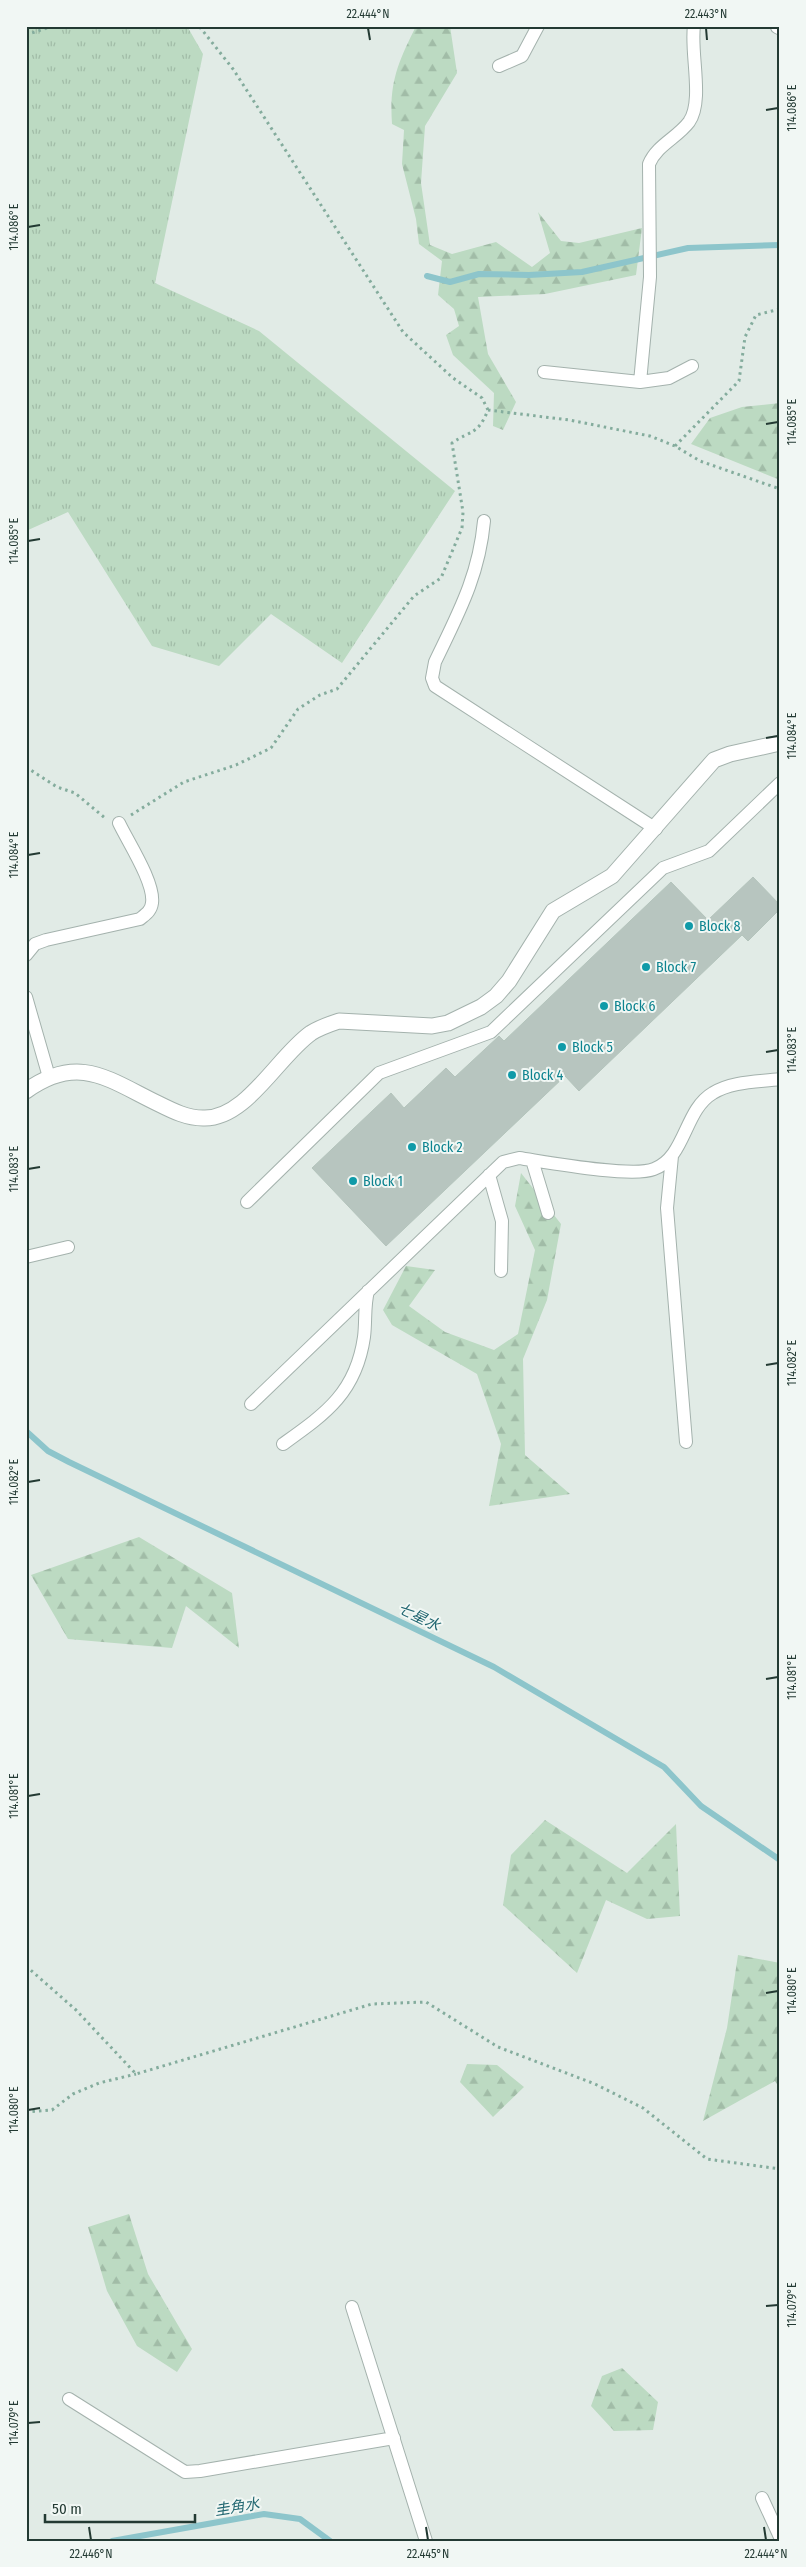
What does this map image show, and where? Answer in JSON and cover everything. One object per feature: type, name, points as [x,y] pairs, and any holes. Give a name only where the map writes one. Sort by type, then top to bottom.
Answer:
[{"type":"street","points":[[26,1091],[49,1077],[71,1071],[100,1075],[183,1115],[204,1118],[229,1112],[240,1104],[300,1042],[326,1026],[339,1021],[432,1026],[465,1016],[496,996],[510,980],[553,911],[612,876],[656,829],[714,760],[730,754],[780,743]]},
{"type":"lane","points":[[499,66],[522,56],[538,26]]},
{"type":"lane","points":[[640,382],[650,278],[648,241],[649,164],[657,150],[688,122],[692,114],[695,93],[694,26]]},
{"type":"lane","points":[[544,372],[640,382],[669,378],[692,366]]},
{"type":"lane","points":[[484,522],[482,549],[476,573],[435,662],[432,678],[435,686],[656,829]]},
{"type":"lane","points":[[247,1202],[379,1073],[491,1032],[663,868],[709,851],[780,783]]},
{"type":"lane","points":[[26,955],[35,944],[46,940],[140,919],[149,912],[152,903],[151,889],[119,823]]},
{"type":"lane","points":[[26,998],[49,1077]]},
{"type":"lane","points":[[686,1442],[667,1208],[672,1156],[698,1106],[713,1092],[735,1085],[780,1079]]},
{"type":"lane","points":[[250,1404],[503,1162],[511,1159],[532,1160],[636,1173],[656,1169],[672,1156]]},
{"type":"lane","points":[[532,1160],[548,1214]]},
{"type":"lane","points":[[489,1175],[502,1221],[501,1270]]},
{"type":"lane","points":[[26,1257],[68,1246]]},
{"type":"lane","points":[[283,1444],[324,1415],[338,1401],[349,1384],[359,1363],[368,1291]]},
{"type":"lane","points":[[352,2306],[426,2541]]},
{"type":"lane","points":[[69,2399],[185,2472],[394,2438]]},
{"type":"lane","points":[[762,2498],[780,2536]]},
{"type":"path","points":[[26,36],[53,26]]},
{"type":"path","points":[[26,766],[57,787],[75,793],[106,818],[119,823],[184,782],[236,765],[271,748],[298,709],[320,695],[337,689],[414,596],[441,578],[462,528],[463,512],[452,443],[477,429],[482,424],[488,410],[482,398],[452,378],[403,332],[233,69],[199,26]]},
{"type":"path","points":[[675,446],[739,381],[746,337],[756,315],[780,309]]},
{"type":"path","points":[[488,410],[578,422],[650,436],[675,446],[700,461],[780,489]]},
{"type":"path","points":[[26,1966],[76,2010],[136,2074]]},
{"type":"path","points":[[26,2112],[52,2110],[73,2094],[99,2083],[136,2074],[372,2004],[426,2002],[498,2047],[595,2084],[643,2108],[707,2159],[780,2169]]},
{"type":"green space","points":[[26,26],[187,26],[203,54],[155,283],[259,331],[455,491],[342,663],[271,614],[219,666],[152,646],[68,512],[26,531]]},
{"type":"green space","points":[[416,26],[450,26],[457,73],[425,126],[421,183],[430,245],[452,254],[496,242],[532,267],[550,253],[538,212],[561,241],[579,243],[642,228],[636,275],[545,294],[478,297],[488,354],[516,402],[503,430],[493,426],[494,393],[453,355],[446,335],[459,326],[454,309],[438,295],[442,261],[419,244],[416,219],[402,164],[404,130],[392,124],[392,96],[396,73]]},
{"type":"green space","points":[[780,403],[780,480],[691,444],[710,418],[742,407]]},
{"type":"green space","points":[[521,1173],[561,1224],[547,1300],[523,1359],[525,1455],[570,1494],[489,1506],[501,1444],[477,1374],[392,1325],[383,1310],[406,1266],[435,1270],[409,1306],[445,1332],[494,1350],[518,1334],[535,1250],[515,1206]]},
{"type":"green space","points":[[139,1537],[232,1593],[239,1648],[186,1606],[172,1648],[68,1639],[31,1575]]},
{"type":"green space","points":[[545,1820],[627,1873],[676,1824],[680,1916],[647,1919],[606,1900],[577,1973],[503,1905],[511,1855]]},
{"type":"green space","points":[[738,1955],[780,1963],[780,2089],[775,2081],[703,2121],[727,2028]]},
{"type":"green space","points":[[467,2064],[497,2065],[524,2087],[493,2117],[460,2082]]},
{"type":"green space","points":[[129,2214],[148,2274],[192,2349],[177,2372],[137,2346],[107,2291],[88,2227]]},
{"type":"green space","points":[[622,2368],[658,2402],[653,2430],[614,2431],[591,2406],[602,2376]]},
{"type":"building","points":[[753,877],[780,905],[780,909],[748,941],[742,935],[579,1091],[565,1076],[386,1246],[312,1168],[391,1093],[404,1108],[446,1068],[455,1077],[499,1036],[504,1041],[671,882],[708,920]]},
{"type":"waterway","points":[[427,276],[450,282],[479,274],[529,275],[582,272],[688,248],[780,245]]},
{"type":"waterway","name":"七星水","points":[[26,1431],[48,1451],[69,1462],[494,1667],[664,1767],[701,1806],[780,1860]]},
{"type":"waterway","name":"圭角水","points":[[112,2541],[264,2514],[300,2519],[330,2541]]},
{"type":"place","name":"Block 8","points":[[689,926]]},
{"type":"place","name":"Block 7","points":[[646,967]]},
{"type":"place","name":"Block 6","points":[[604,1006]]},
{"type":"place","name":"Block 5","points":[[562,1047]]},
{"type":"place","name":"Block 4","points":[[512,1075]]},
{"type":"place","name":"Block 2","points":[[412,1147]]},
{"type":"place","name":"Block 1","points":[[353,1181]]}]
